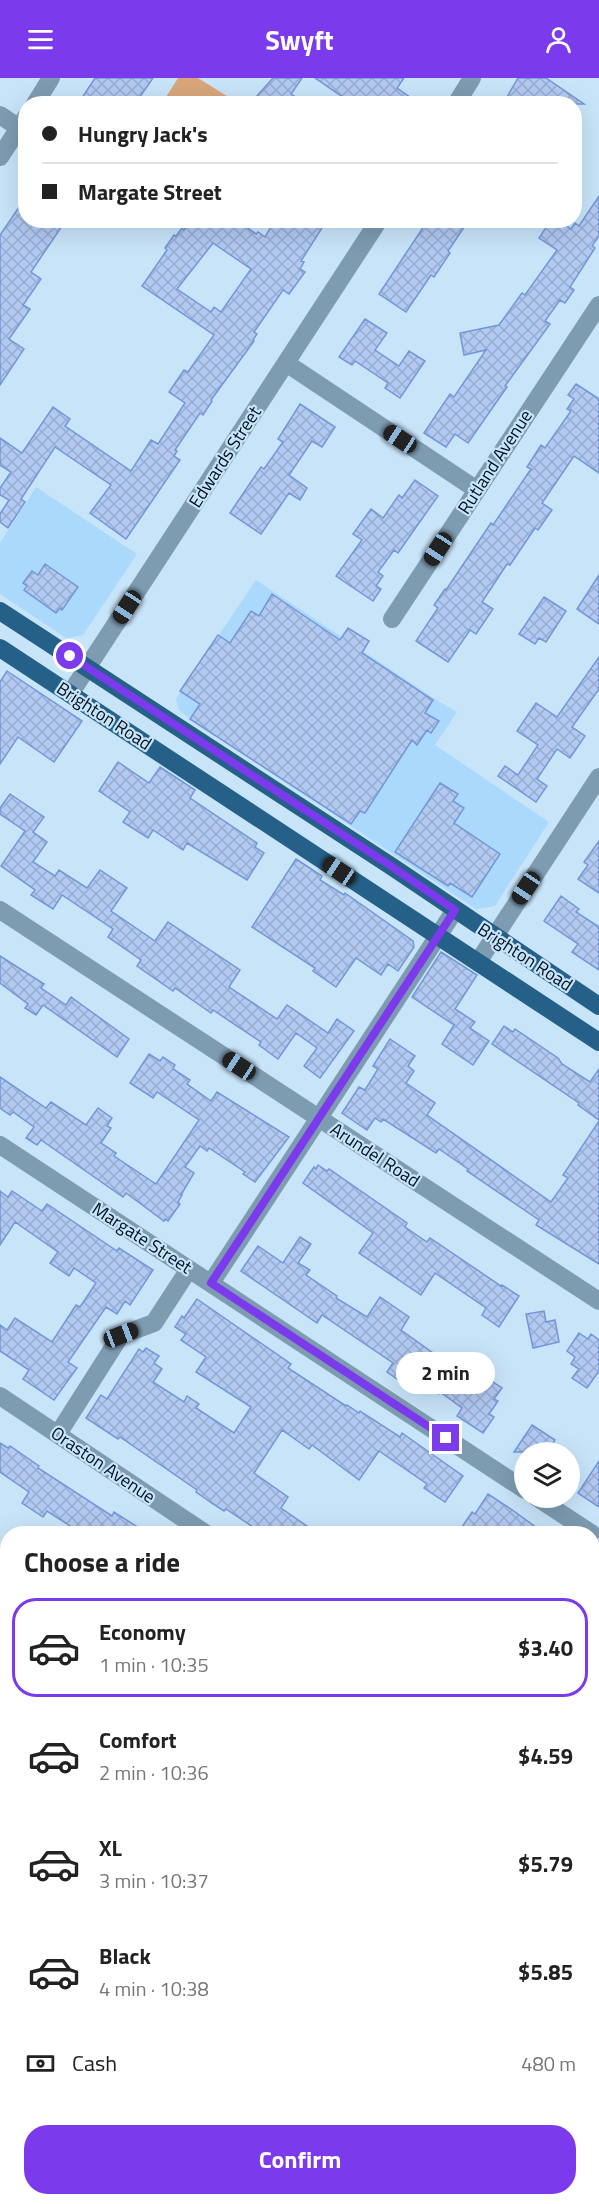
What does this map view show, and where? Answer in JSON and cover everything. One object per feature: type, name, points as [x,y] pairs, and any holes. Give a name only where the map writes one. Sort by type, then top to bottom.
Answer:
[{"type":"main road","name":"Brighton Road","points":[[0,611],[391,866],[599,1006]]},
{"type":"main road","name":"Brighton Road","points":[[0,648],[599,1042]]},
{"type":"street","points":[[40,96],[51,78]]},
{"type":"street","points":[[461,96],[472,78]]},
{"type":"street","points":[[0,115],[18,122]]},
{"type":"street","points":[[0,157],[18,129]]},
{"type":"street","name":"Edwards Street","points":[[70,694],[374,228]]},
{"type":"street","name":"Rutland Avenue","points":[[392,619],[599,305]]},
{"type":"street","points":[[286,363],[477,490]]},
{"type":"street","points":[[478,962],[599,777]]},
{"type":"street","name":"Arundel Road","points":[[0,910],[599,1301]]},
{"type":"street","points":[[211,1283],[455,910]]},
{"type":"street","name":"Margate Street","points":[[0,1145],[514,1483]]},
{"type":"street","points":[[58,1434],[121,1335],[154,1323],[189,1269]]},
{"type":"street","name":"Oraston Avenue","points":[[0,1396],[195,1526]]},
{"type":"street","points":[[553,1508],[580,1526]]},
{"type":"shaded area","points":[[178,78],[198,78],[227,96],[167,96]]},
{"type":"shaded area","points":[[36,487],[137,554],[83,635],[66,638],[0,594],[0,543]]},
{"type":"shaded area","points":[[256,580],[457,712],[435,745],[549,822],[495,906],[476,909],[179,710],[176,699]]},
{"type":"building","points":[[95,78],[153,78],[141,96],[83,96]]},
{"type":"building","points":[[273,78],[302,78],[291,94],[294,96],[257,96]]},
{"type":"building","points":[[315,78],[404,78],[397,88],[408,96],[341,96]]},
{"type":"building","points":[[518,78],[546,78],[572,96],[508,96]]},
{"type":"building","points":[[599,196],[599,236],[592,246],[595,248],[570,287],[574,290],[565,303],[560,300],[545,321],[550,324],[505,386],[507,387],[468,443],[455,434],[446,447],[424,433],[450,394],[454,397],[486,350],[464,355],[460,333],[499,325],[522,293],[525,295],[557,250],[539,238],[546,228],[582,228],[582,222]]},
{"type":"building","points":[[18,209],[18,228],[61,228],[31,272],[41,279],[23,305],[30,309],[9,339],[24,349],[0,385],[0,235]]},
{"type":"building","points":[[182,228],[184,230],[185,228],[248,228],[265,237],[270,228],[322,228],[301,261],[304,262],[300,269],[305,272],[289,294],[283,290],[254,332],[257,334],[254,341],[211,400],[203,415],[200,413],[175,450],[177,451],[174,456],[180,460],[126,539],[90,513],[111,485],[55,447],[21,499],[25,502],[8,528],[0,522],[0,514],[9,500],[0,495],[0,488],[11,472],[0,465],[0,438],[22,453],[53,407],[70,419],[65,426],[131,471],[151,440],[158,444],[185,403],[169,392],[184,370],[188,372],[214,335],[142,286],[167,250],[165,248]],"holes":[[[213,243],[251,269],[221,312],[214,307],[211,312],[177,289]]]},
{"type":"building","points":[[423,228],[464,228],[434,277],[431,275],[406,312],[379,294]]},
{"type":"building","points":[[365,319],[387,333],[375,350],[399,366],[409,351],[425,361],[400,398],[385,388],[388,383],[355,361],[352,365],[339,357]]},
{"type":"building","points":[[576,384],[599,399],[599,473],[574,456],[542,503],[552,510],[538,530],[535,528],[510,565],[507,564],[482,602],[493,609],[476,634],[470,630],[448,662],[416,641],[438,608],[434,605],[531,469],[527,467],[541,445],[545,448],[571,411],[567,409],[574,399],[568,395]]},
{"type":"building","points":[[300,404],[335,427],[322,447],[312,441],[289,475],[307,488],[300,500],[289,493],[261,534],[230,513],[261,467],[264,469],[283,442],[278,439]]},
{"type":"building","points":[[415,480],[438,496],[398,553],[394,550],[378,572],[383,576],[376,586],[381,589],[373,601],[336,576],[362,540],[353,534],[371,509],[383,518],[399,495],[402,498]]},
{"type":"building","points":[[45,564],[78,587],[62,610],[60,608],[56,613],[24,590],[27,586],[23,583],[32,571],[38,575]]},
{"type":"building","points":[[599,575],[599,624],[577,609]]},
{"type":"building","points":[[272,594],[340,640],[348,628],[369,641],[362,653],[433,700],[425,713],[439,721],[431,733],[427,730],[417,745],[412,740],[365,813],[360,811],[351,824],[190,719],[200,704],[180,691],[218,635],[230,643],[251,611],[259,616]]},
{"type":"building","points":[[544,597],[566,611],[546,642],[539,638],[535,644],[519,634]]},
{"type":"building","points":[[599,657],[599,689],[572,727],[585,736],[570,758],[557,749],[537,779],[547,786],[536,802],[498,776],[505,766],[518,775],[538,745],[517,731],[536,703],[557,717]]},
{"type":"building","points":[[7,671],[82,721],[54,762],[18,737],[0,764],[0,682]]},
{"type":"building","points":[[118,762],[149,783],[160,767],[195,790],[190,798],[257,843],[255,847],[264,853],[247,880],[187,843],[183,850],[153,830],[148,838],[123,822],[130,812],[99,791]]},
{"type":"building","points":[[440,783],[458,794],[453,801],[464,808],[454,823],[500,854],[472,897],[450,883],[448,886],[395,852]]},
{"type":"building","points":[[10,794],[44,817],[33,832],[47,842],[33,862],[55,876],[59,870],[87,888],[100,870],[127,888],[111,911],[155,941],[168,922],[240,970],[229,987],[277,1019],[287,1005],[328,1033],[337,1019],[354,1031],[320,1078],[304,1066],[317,1048],[296,1033],[278,1059],[259,1045],[261,1042],[213,1010],[211,1013],[175,988],[173,991],[137,966],[141,960],[108,937],[113,929],[62,895],[53,909],[31,895],[35,890],[1,866],[25,831],[0,814],[0,808]]},
{"type":"building","points":[[599,841],[599,893],[578,879],[588,865],[584,862]]},
{"type":"building","points":[[296,859],[322,876],[320,880],[344,895],[345,893],[413,941],[414,947],[398,971],[388,964],[381,975],[356,958],[336,987],[313,971],[315,968],[252,927]]},
{"type":"building","points":[[561,896],[579,909],[576,912],[599,927],[599,970],[572,952],[578,944],[544,921]]},
{"type":"building","points":[[441,952],[477,975],[455,1009],[475,1022],[470,1028],[489,1041],[473,1065],[442,1044],[454,1025],[412,997]]},
{"type":"building","points":[[0,956],[44,984],[41,988],[66,1005],[71,997],[129,1039],[117,1057],[43,1005],[36,1015],[25,1008],[28,1004],[0,983]]},
{"type":"building","points":[[504,1026],[513,1032],[515,1029],[590,1082],[599,1069],[599,1120],[578,1105],[579,1103],[492,1044]]},
{"type":"building","points":[[390,1039],[415,1056],[408,1066],[414,1071],[406,1083],[435,1103],[427,1115],[551,1202],[568,1178],[563,1175],[599,1121],[599,1264],[536,1225],[539,1220],[439,1149],[436,1153],[383,1119],[381,1122],[375,1118],[367,1130],[342,1113],[359,1087],[365,1090],[378,1069],[373,1066]]},
{"type":"building","points":[[149,1054],[160,1061],[163,1057],[175,1065],[173,1069],[190,1080],[187,1084],[211,1101],[217,1092],[289,1137],[255,1182],[243,1174],[245,1172],[209,1148],[207,1151],[200,1146],[185,1167],[194,1173],[181,1195],[178,1202],[180,1204],[168,1221],[165,1219],[164,1221],[126,1193],[123,1197],[41,1140],[37,1145],[26,1138],[34,1127],[13,1112],[10,1115],[0,1108],[0,1077],[46,1108],[51,1102],[86,1125],[98,1108],[112,1118],[107,1126],[111,1128],[101,1143],[116,1153],[114,1156],[156,1184],[199,1120],[157,1092],[153,1098],[130,1083]]},
{"type":"building","points":[[318,1165],[327,1171],[329,1169],[407,1223],[405,1227],[427,1242],[430,1238],[519,1296],[499,1327],[482,1315],[486,1308],[435,1273],[421,1295],[359,1253],[373,1233],[303,1183]]},
{"type":"building","points":[[0,1191],[8,1197],[12,1191],[42,1211],[47,1204],[117,1251],[119,1248],[153,1270],[130,1305],[125,1301],[117,1314],[106,1307],[68,1362],[77,1368],[54,1400],[23,1379],[29,1370],[0,1351],[0,1325],[7,1330],[15,1318],[52,1342],[76,1305],[80,1307],[96,1283],[74,1268],[69,1276],[50,1263],[58,1252],[15,1222],[0,1245]]},
{"type":"building","points":[[300,1237],[311,1244],[298,1263],[310,1270],[306,1275],[337,1296],[336,1298],[367,1317],[380,1297],[409,1317],[401,1330],[478,1385],[484,1376],[502,1388],[494,1399],[498,1401],[489,1414],[494,1417],[483,1433],[457,1416],[462,1408],[440,1392],[439,1394],[416,1379],[410,1388],[387,1372],[393,1363],[322,1315],[317,1323],[241,1271],[258,1246],[283,1263]]},
{"type":"building","points":[[197,1299],[291,1364],[288,1368],[346,1406],[359,1413],[360,1411],[400,1437],[402,1433],[463,1476],[445,1502],[424,1488],[427,1484],[379,1451],[359,1480],[312,1445],[309,1449],[282,1430],[254,1473],[288,1497],[281,1508],[307,1526],[252,1526],[226,1509],[224,1511],[120,1437],[118,1439],[86,1418],[101,1395],[107,1399],[139,1349],[143,1352],[146,1348],[159,1356],[154,1363],[162,1369],[153,1382],[184,1402],[187,1396],[199,1404],[196,1408],[234,1433],[251,1407],[196,1372],[206,1357],[181,1340],[186,1334],[175,1327],[182,1316],[184,1318]]},
{"type":"building","points":[[544,1311],[546,1322],[555,1320],[559,1342],[533,1348],[526,1314]]},
{"type":"building","points":[[579,1333],[588,1339],[591,1334],[599,1340],[599,1371],[587,1388],[572,1378],[579,1369],[571,1364],[575,1357],[567,1351]]},
{"type":"building","points":[[532,1425],[555,1440],[554,1442],[521,1442]]},
{"type":"building","points":[[0,1443],[8,1448],[10,1446],[39,1466],[38,1468],[112,1516],[114,1512],[136,1526],[70,1526],[47,1511],[43,1517],[22,1503],[29,1492],[0,1472]]},
{"type":"building","points":[[599,1461],[599,1507],[580,1494],[580,1490]]},
{"type":"building","points":[[488,1494],[534,1526],[463,1526],[472,1512],[475,1514]]},
{"type":"route","points":[[70,656],[455,910],[211,1283],[446,1438]]}]
